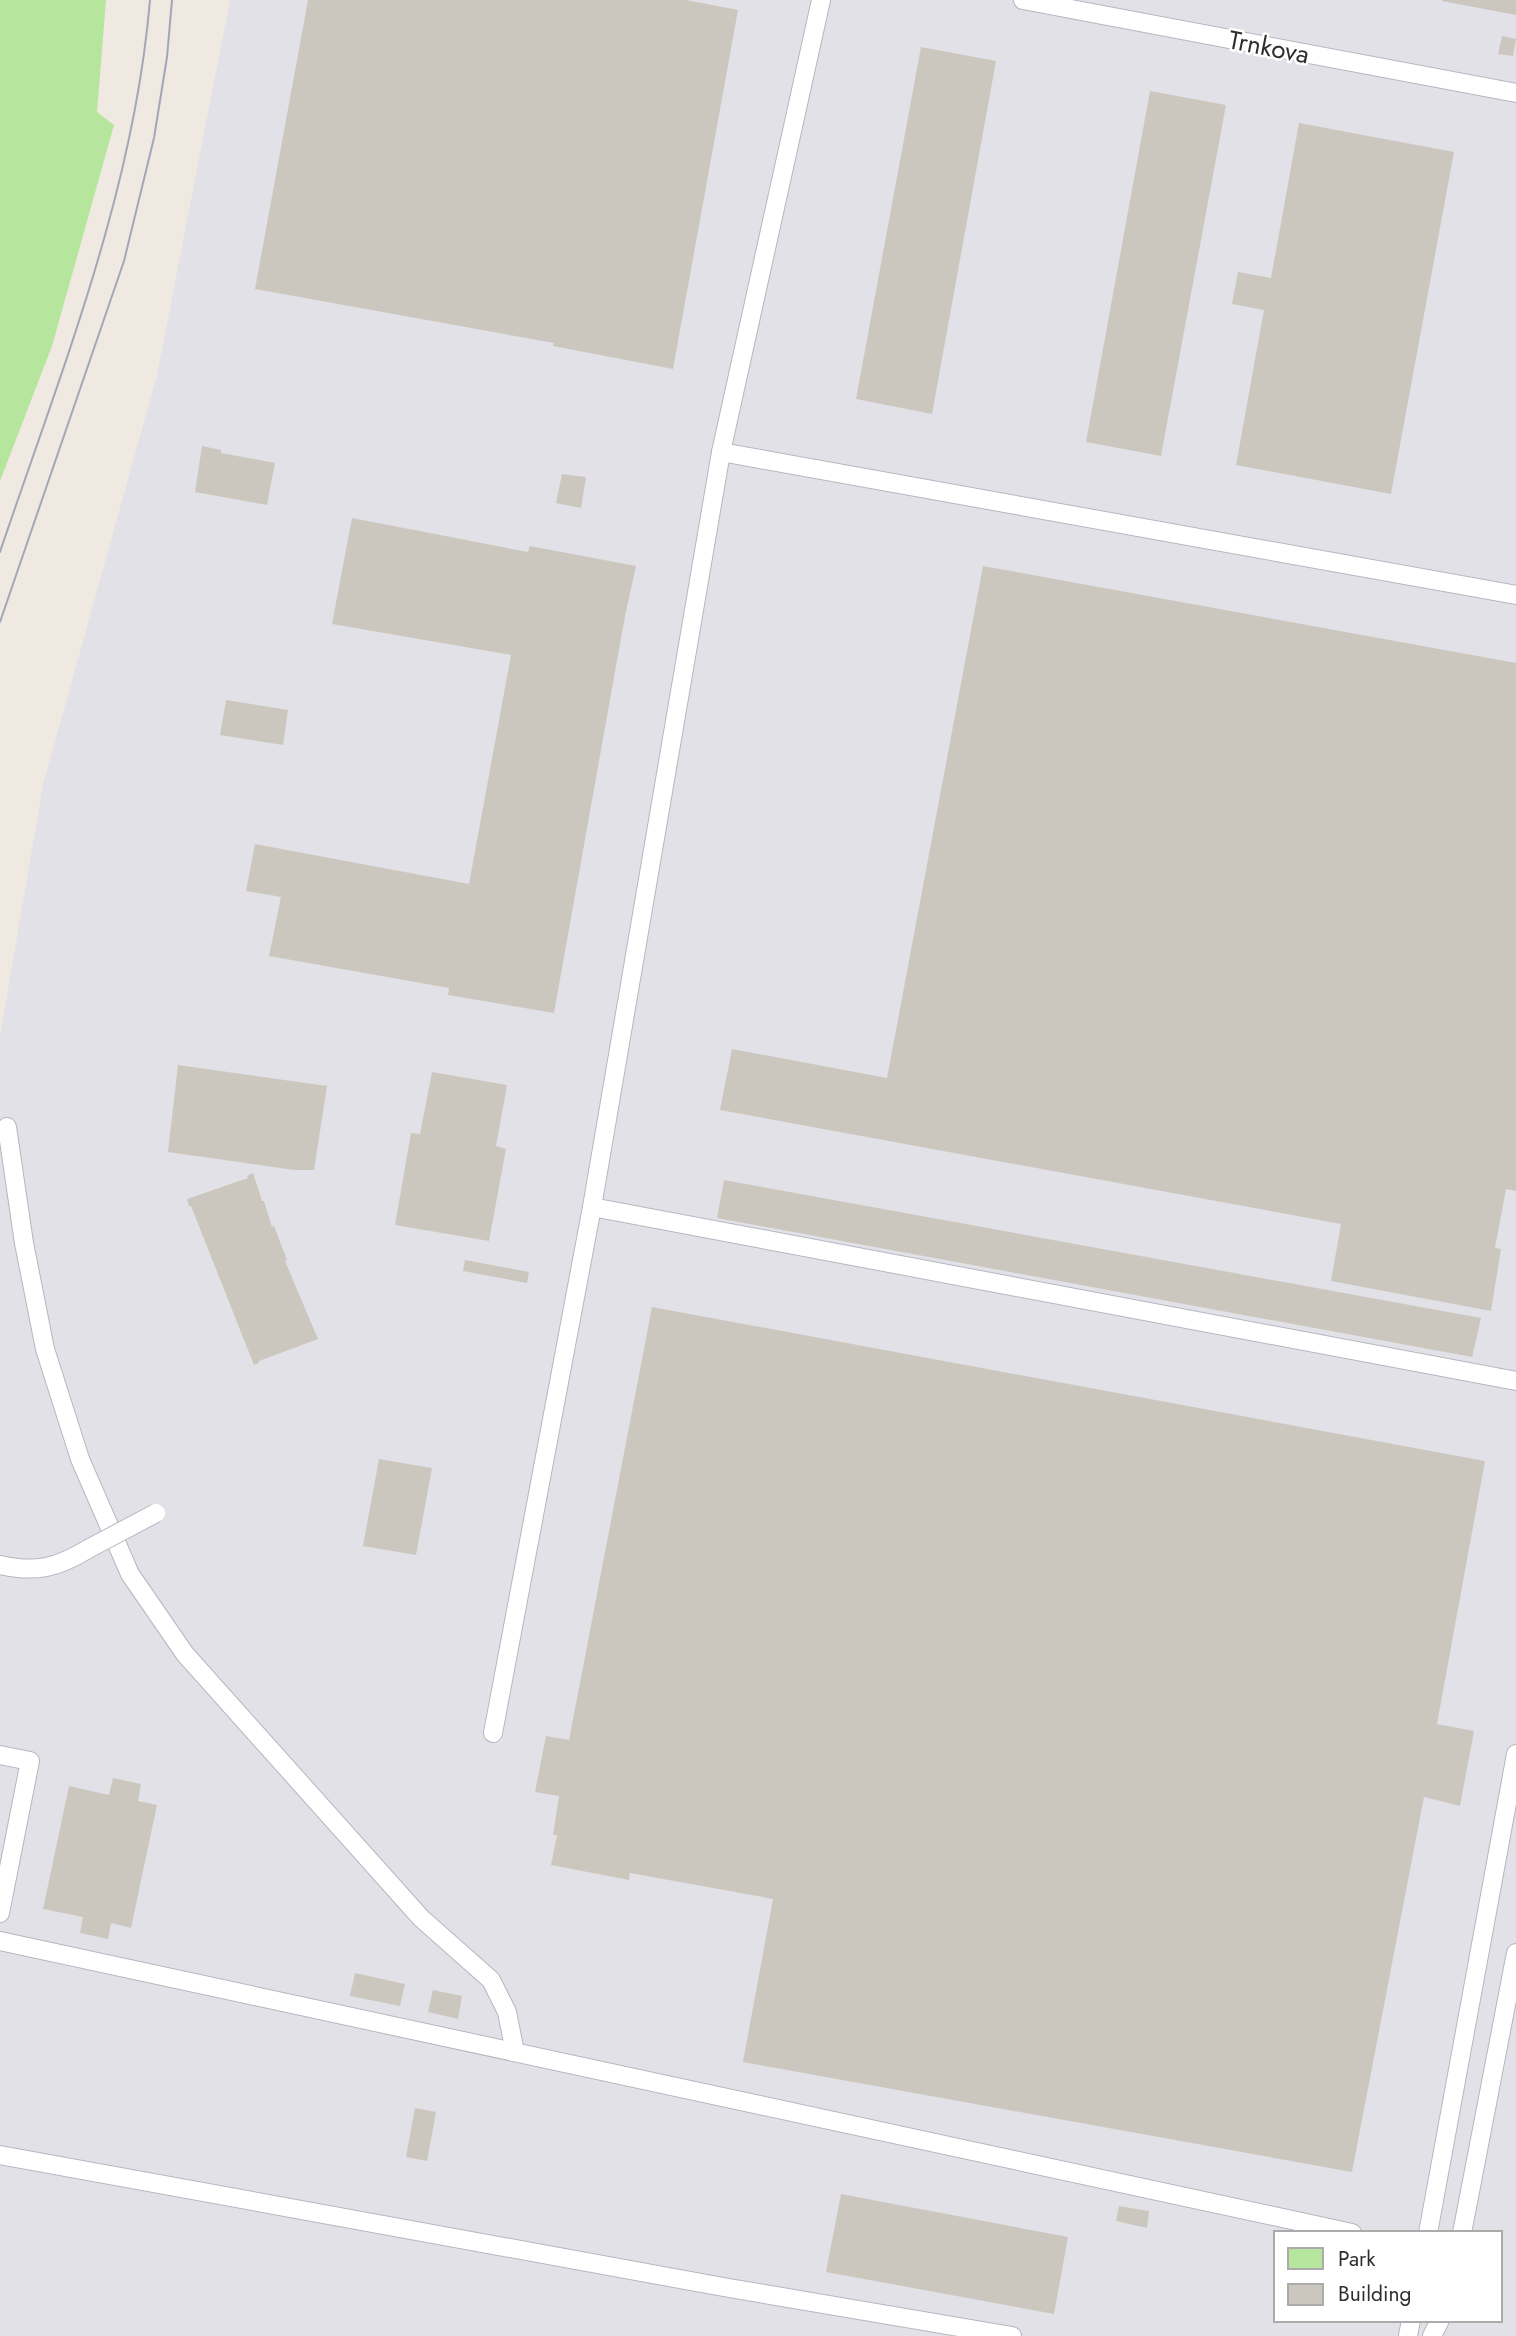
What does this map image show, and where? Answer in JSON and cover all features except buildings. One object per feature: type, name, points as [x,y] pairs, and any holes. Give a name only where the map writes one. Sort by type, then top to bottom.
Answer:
[{"type":"lane","points":[[493,1733],[592,1207],[721,452],[821,0]]},
{"type":"lane","name":"Trnkova","points":[[1023,0],[1516,93]]},
{"type":"lane","points":[[721,452],[1516,595]]},
{"type":"lane","points":[[0,1141],[7,1127],[24,1243],[45,1349],[80,1459],[130,1574],[185,1654],[421,1918],[491,1980],[507,2012],[515,2052]]},
{"type":"lane","points":[[592,1207],[1516,1381]]},
{"type":"lane","points":[[0,1565],[20,1569],[47,1568],[66,1561],[156,1513]]},
{"type":"lane","points":[[1427,2231],[1516,1754]]},
{"type":"lane","points":[[0,1755],[30,1761],[0,1913]]},
{"type":"lane","points":[[0,1941],[1343,2231]]},
{"type":"lane","points":[[1462,2231],[1516,1953]]},
{"type":"lane","points":[[0,2155],[1012,2336]]},
{"type":"shaded area","points":[[230,0],[1516,0],[1516,2336],[0,2336],[0,1037],[43,785],[157,375]]},
{"type":"green space","points":[[0,0],[106,0],[97,112],[114,125],[52,346],[0,481]]},
{"type":"tram line","points":[[0,552],[70,348],[112,211],[141,71],[150,0]]},
{"type":"tram line","points":[[0,622],[124,261],[154,138],[167,57],[172,0]]}]
